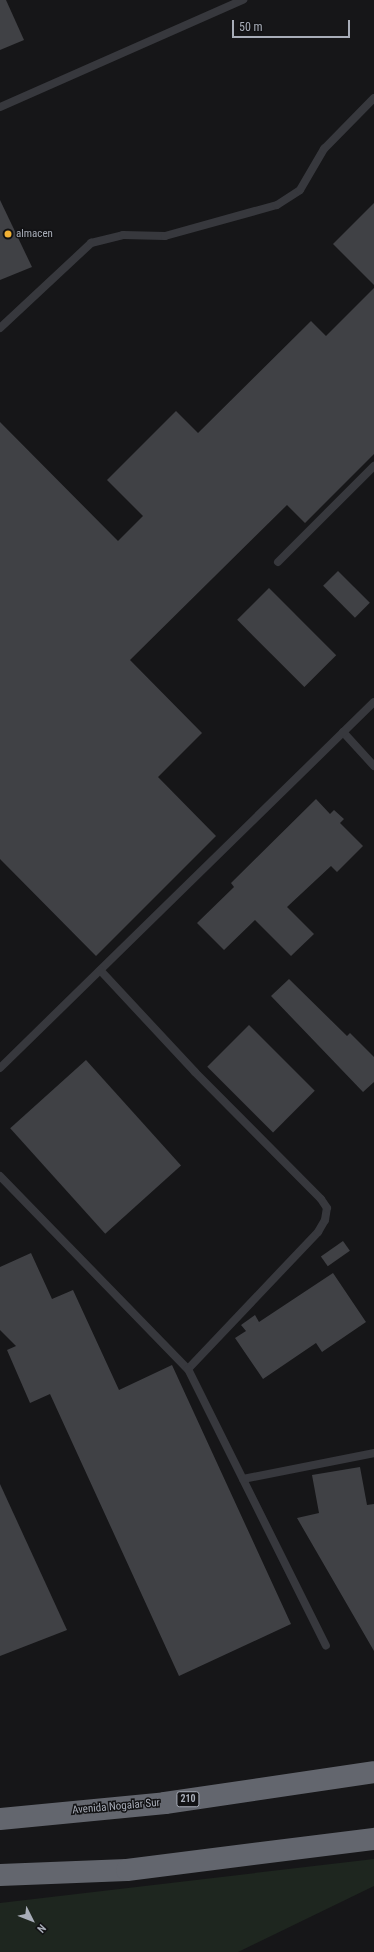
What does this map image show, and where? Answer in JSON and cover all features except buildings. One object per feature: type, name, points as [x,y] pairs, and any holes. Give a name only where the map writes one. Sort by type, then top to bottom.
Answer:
[{"type":"highway","name":"Avenida Nogalar Sur","points":[[0,1819],[165,1803],[374,1772]]},
{"type":"highway","points":[[0,1875],[127,1870],[374,1839]]},
{"type":"lane","points":[[0,107],[243,0]]},
{"type":"lane","points":[[0,328],[91,243],[123,235],[165,236],[277,205],[300,190],[324,148],[374,98]]},
{"type":"lane","points":[[278,562],[374,466]]},
{"type":"lane","points":[[0,1068],[374,702]]},
{"type":"lane","points":[[343,732],[374,766]]},
{"type":"lane","points":[[100,970],[195,1072],[321,1199],[326,1208],[318,1232],[188,1369]]},
{"type":"lane","points":[[0,1176],[188,1369],[326,1646]]},
{"type":"lane","points":[[243,1479],[374,1453]]},
{"type":"shaded area","points":[[374,1859],[374,1886],[238,1952],[0,1952],[0,1903]]},
{"type":"place","name":"almacen","points":[[8,234]]}]
